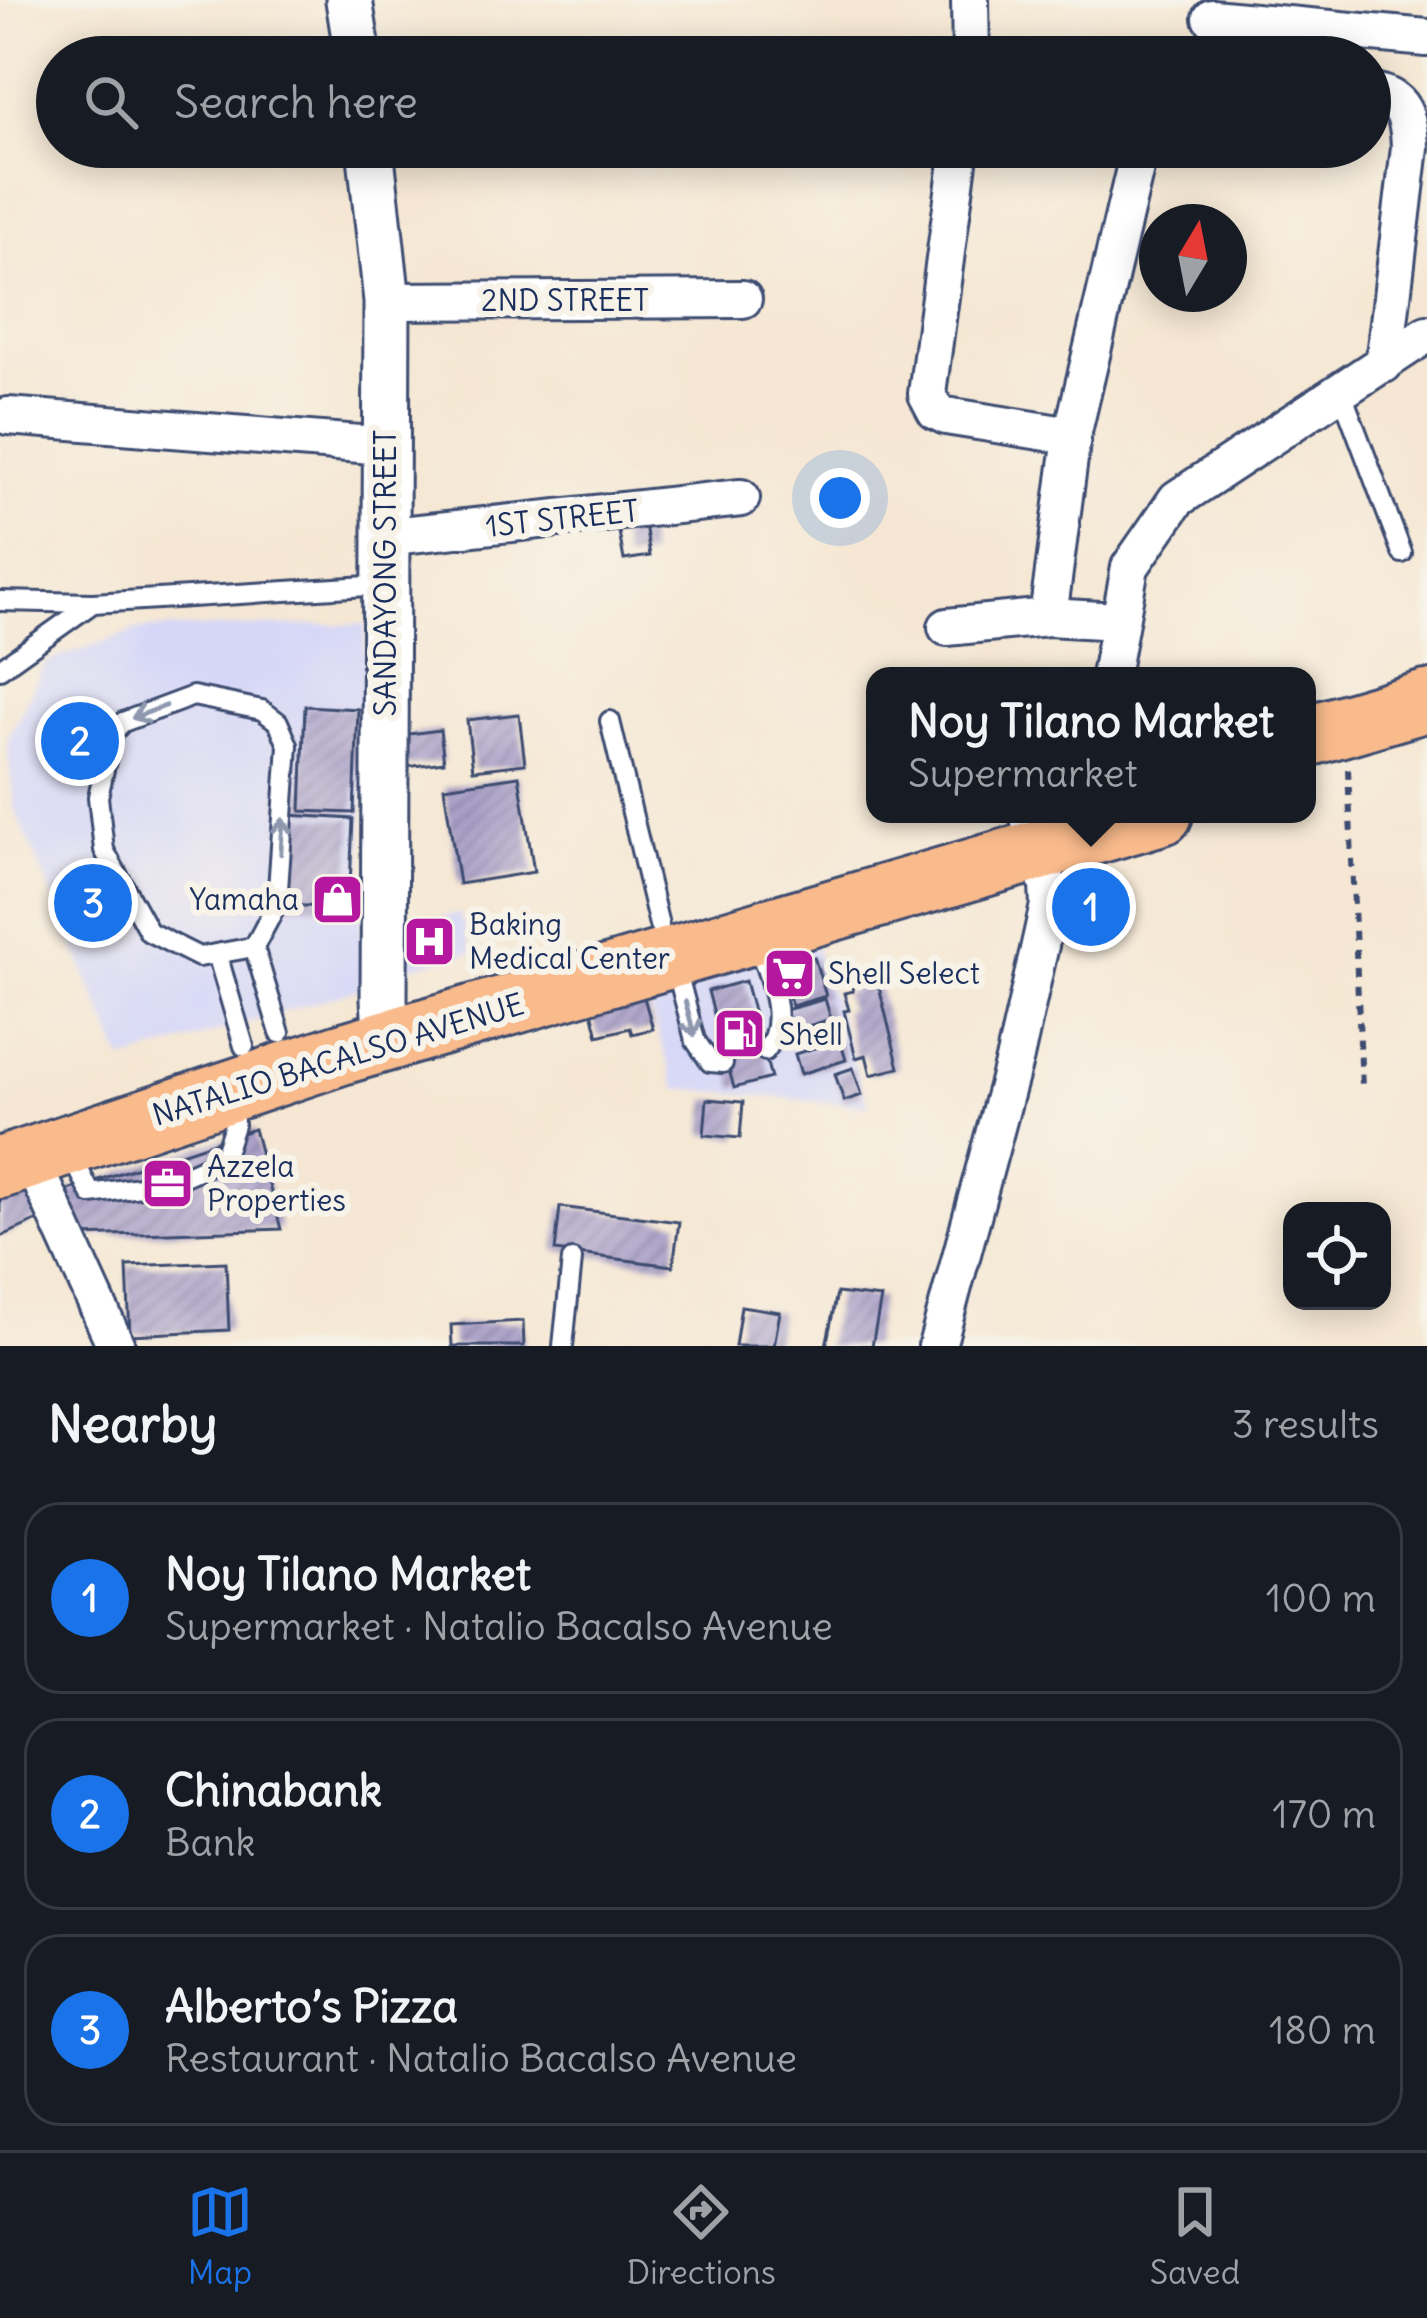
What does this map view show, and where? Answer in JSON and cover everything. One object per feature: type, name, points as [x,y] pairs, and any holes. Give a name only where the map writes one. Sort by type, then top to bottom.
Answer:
[{"type":"highway","points":[[1320,756],[1427,701]]},
{"type":"highway","points":[[1320,756],[1427,736]]},
{"type":"highway","name":"NATALIO BACALSO AVENUE","points":[[24,1149],[252,1056],[666,942],[1036,827],[1075,823]]},
{"type":"highway","name":"NATALIO BACALSO AVENUE","points":[[666,942],[754,934],[1036,827]]},
{"type":"street","points":[[349,0],[355,36]]},
{"type":"street","points":[[970,0],[971,36]]},
{"type":"street","points":[[1212,18],[1427,38]]},
{"type":"street","points":[[1384,364],[1410,134],[1403,106],[1391,98]]},
{"type":"street","name":"SANDAYONG STREET","points":[[372,168],[387,301],[383,538],[386,1021]]},
{"type":"street","points":[[957,168],[927,394],[946,416],[1072,436]]},
{"type":"street","points":[[1048,617],[1072,436],[1135,168]]},
{"type":"street","name":"2ND STREET","points":[[387,301],[742,299]]},
{"type":"street","points":[[1110,667],[1130,567],[1177,499],[1427,334]]},
{"type":"street","points":[[8,416],[385,446]]},
{"type":"street","name":"1ST STREET","points":[[383,538],[741,498]]},
{"type":"street","points":[[947,627],[1048,617],[1118,621]]},
{"type":"street","points":[[937,1346],[1015,1057],[1049,905],[1036,827]]},
{"type":"street","points":[[24,1149],[116,1346]]},
{"type":"lane","points":[[1341,391],[1402,554]]},
{"type":"lane","points":[[0,601],[93,603],[384,585]]},
{"type":"lane","points":[[0,669],[93,603]]},
{"type":"lane","points":[[252,1056],[254,947],[278,904],[288,745],[278,722],[262,710],[193,696],[123,722],[112,733],[98,797],[104,850],[149,932],[208,956],[254,947]]},
{"type":"lane","points":[[610,721],[695,1040],[710,1062],[723,1064]]},
{"type":"lane","points":[[754,934],[775,997],[776,1031],[765,1051]]},
{"type":"lane","points":[[208,956],[252,1056]]},
{"type":"lane","points":[[563,1346],[572,1260]]},
{"type":"path","points":[[1320,756],[1362,1088]]},
{"type":"shaded area","points":[[365,624],[361,988],[123,1061],[14,807],[7,741],[46,662],[140,629]]},
{"type":"shaded area","name":"Baking Medical Center","points":[[459,913],[473,952],[392,971],[389,930]]},
{"type":"shaded area","points":[[813,941],[869,1106],[676,1088],[643,988]]},
{"type":"building","points":[[644,517],[650,556],[624,560],[617,521]]},
{"type":"building","points":[[305,706],[358,709],[354,813],[301,811]]},
{"type":"building","points":[[519,714],[525,764],[473,770],[467,720]]},
{"type":"building","points":[[440,730],[444,762],[399,768],[394,736]]},
{"type":"building","points":[[519,776],[534,872],[459,884],[444,787]]},
{"type":"building","points":[[288,815],[353,819],[349,908],[284,905]]},
{"type":"building","points":[[814,957],[826,996],[792,1006],[779,967]]},
{"type":"building","points":[[869,974],[871,984],[878,983],[899,1068],[871,1075],[866,1055],[856,1058],[844,1011],[849,1010],[844,993],[853,991],[850,978]]},
{"type":"building","name":"Shell","points":[[745,981],[771,1078],[734,1088],[708,991]]},
{"type":"building","points":[[643,994],[653,1029],[632,1034],[630,1028],[598,1036],[591,1007]]},
{"type":"building","points":[[825,999],[831,1019],[788,1032],[782,1011]]},
{"type":"building","points":[[840,1040],[846,1060],[801,1074],[795,1054]]},
{"type":"building","points":[[853,1068],[862,1095],[844,1101],[835,1074]]},
{"type":"building","points":[[707,1099],[743,1102],[740,1138],[704,1135]]},
{"type":"building","points":[[254,1129],[281,1229],[81,1236],[68,1190]]},
{"type":"building","points":[[33,1180],[49,1215],[0,1237],[0,1195]]},
{"type":"building","points":[[560,1207],[679,1222],[673,1266],[555,1251]]},
{"type":"building","points":[[226,1262],[229,1330],[130,1335],[127,1266]]},
{"type":"building","points":[[837,1293],[881,1298],[872,1346],[826,1346]]},
{"type":"building","points":[[741,1306],[780,1312],[774,1346],[735,1346]]},
{"type":"building","points":[[523,1321],[524,1346],[452,1346],[451,1325]]},
{"type":"place","name":"Chinabank","points":[[80,741]]},
{"type":"place","name":"Yamaha","points":[[338,899]]},
{"type":"place","name":"Alberto’s Pizza","points":[[93,903]]},
{"type":"place","name":"Noy Tilano Market","points":[[1091,907]]},
{"type":"place","name":"Baking Medical Center","points":[[430,941]]},
{"type":"place","name":"Shell Select","points":[[789,973]]},
{"type":"place","name":"Shell","points":[[740,1034]]},
{"type":"place","name":"Azzela Properties","points":[[168,1183]]}]
